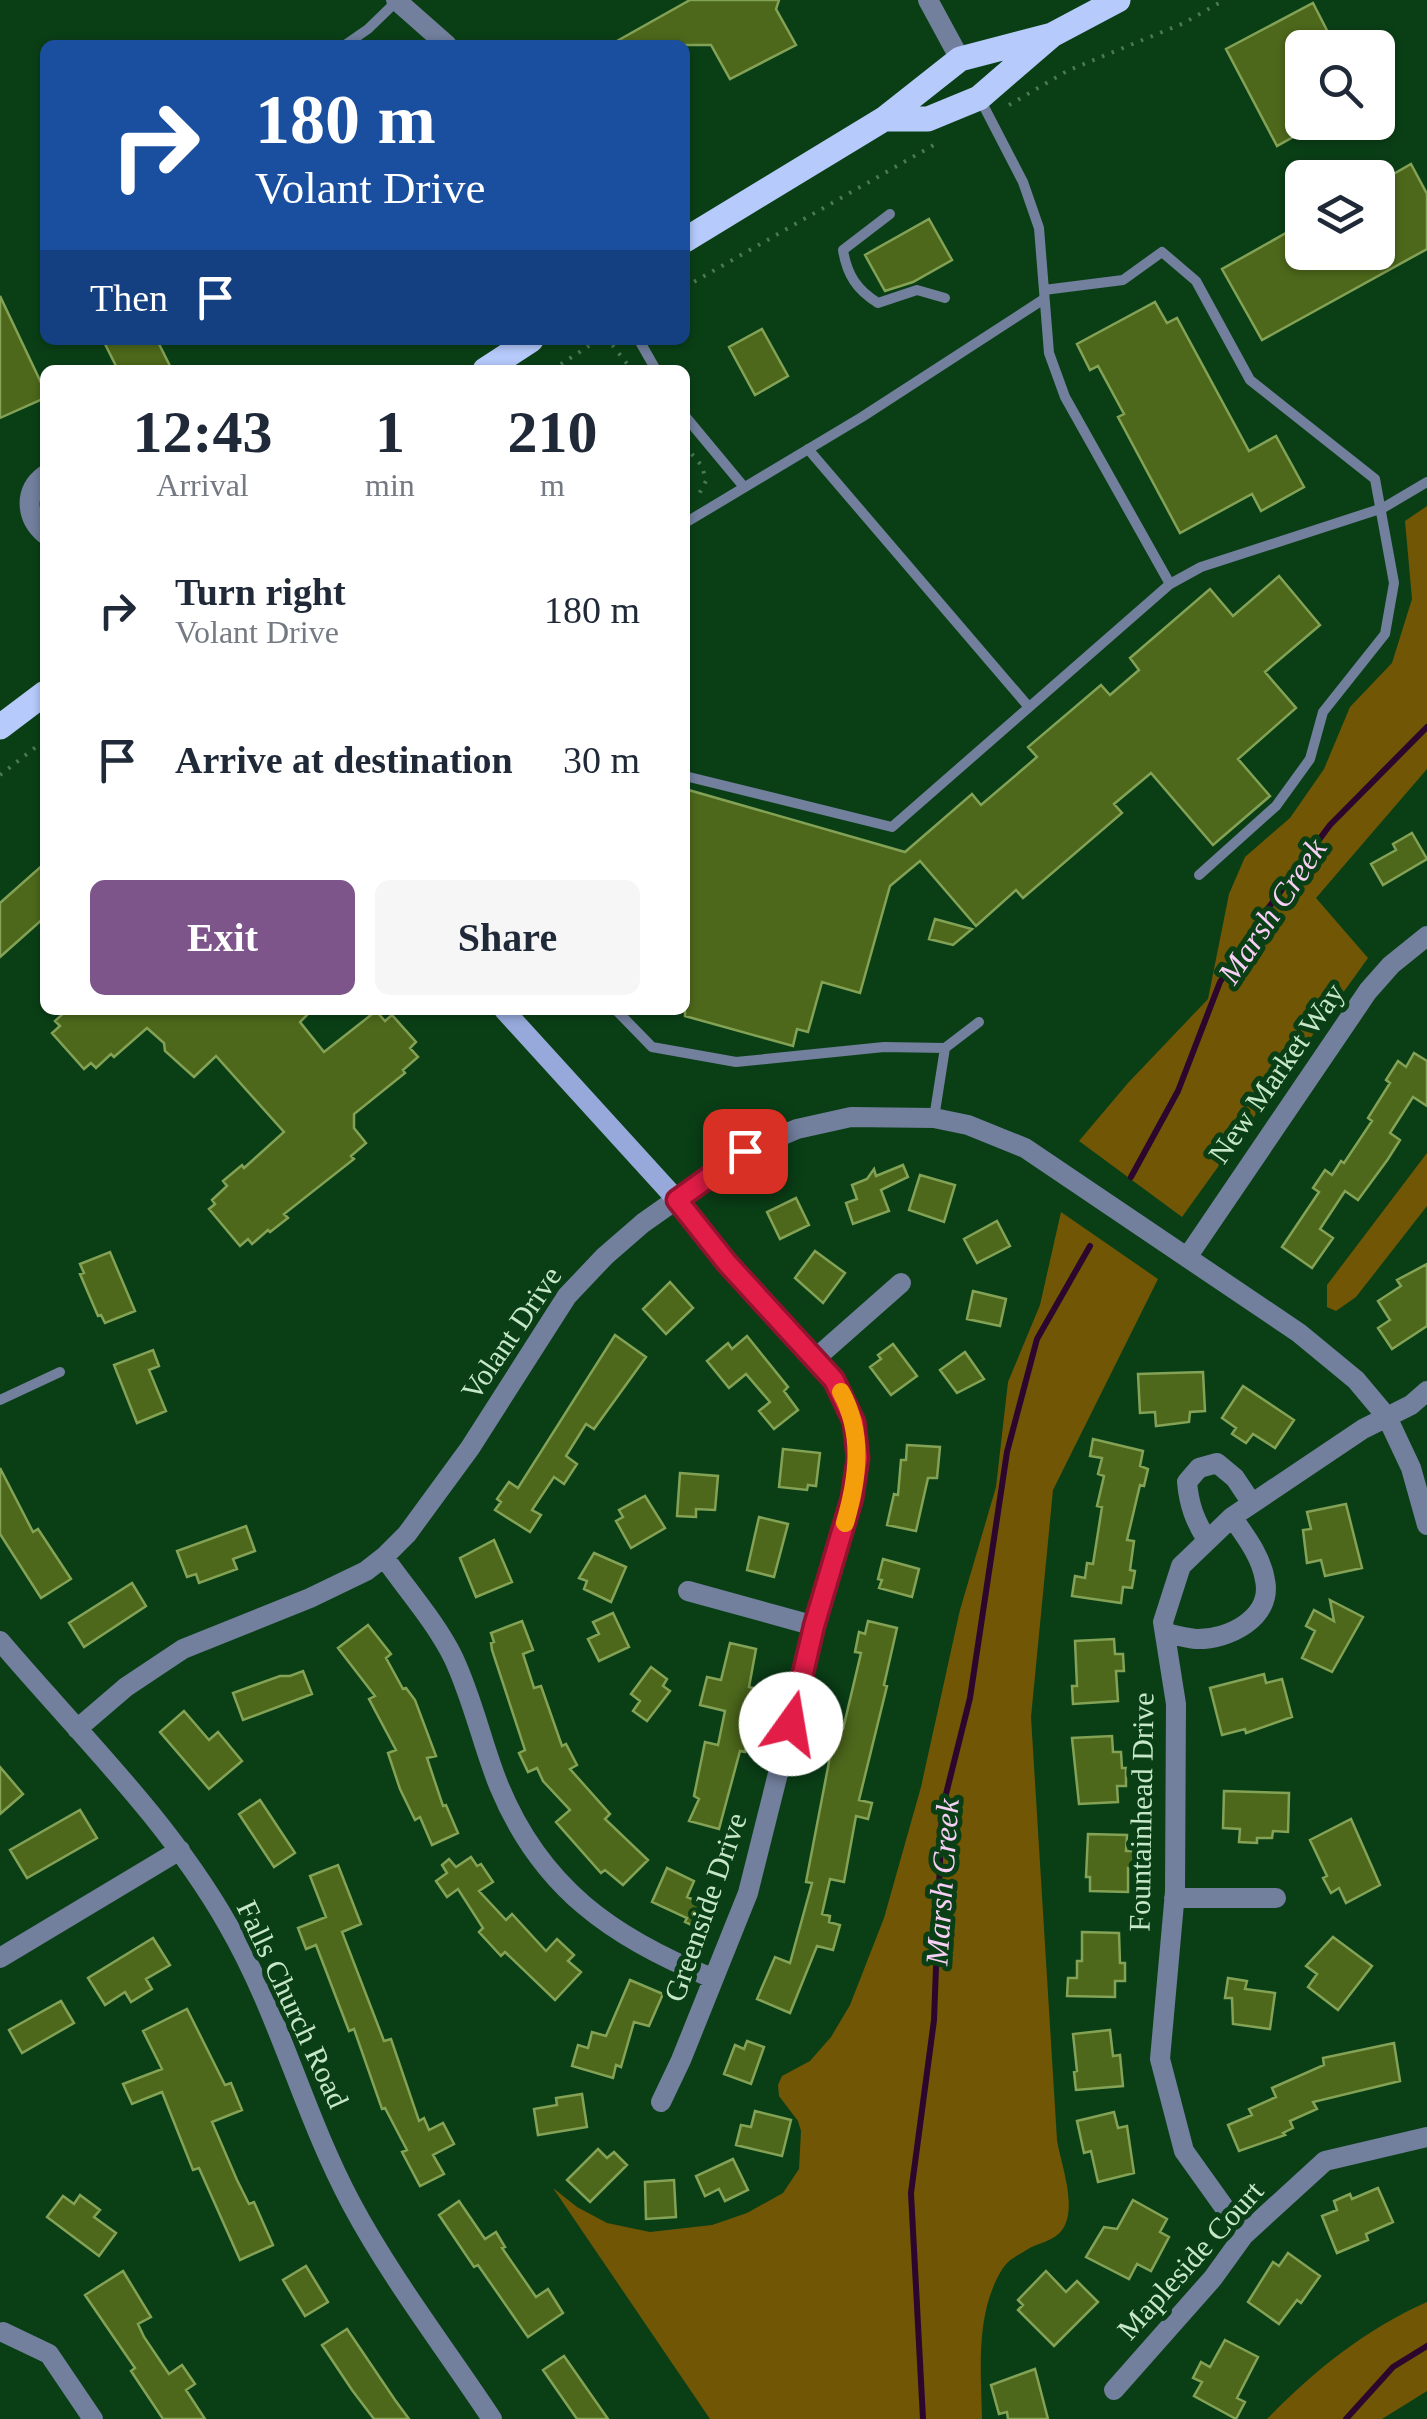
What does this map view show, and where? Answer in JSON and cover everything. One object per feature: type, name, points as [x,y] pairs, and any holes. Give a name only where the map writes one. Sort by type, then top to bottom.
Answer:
[{"type":"main road","points":[[884,119],[928,119],[979,98],[1052,36],[1118,0]]},
{"type":"main road","points":[[690,237],[884,119],[952,86],[960,59],[1052,36]]},
{"type":"main road","points":[[492,365],[522,345]]},
{"type":"main road","points":[[0,727],[40,697]]},
{"type":"street","points":[[928,0],[960,59]]},
{"type":"street","points":[[396,1],[440,40]]},
{"type":"street","points":[[40,481],[30,494],[28,506],[40,528]]},
{"type":"street","name":"New Market Way","points":[[1188,1256],[1368,991],[1391,965],[1427,936]]},
{"type":"street","points":[[509,1015],[677,1200]]},
{"type":"street","name":"Volant Drive","points":[[76,1728],[183,1648],[310,1598],[366,1571],[384,1557],[407,1534],[470,1448],[566,1296],[643,1223],[745,1151],[797,1128],[851,1117],[934,1118],[968,1124],[1025,1148],[1330,1356],[1387,1417],[1411,1468],[1427,1524]]},
{"type":"street","name":"Greenside Drive","points":[[662,2102],[748,1893],[814,1626],[852,1498],[858,1458],[849,1406],[834,1380],[727,1263],[677,1200]]},
{"type":"street","points":[[816,1358],[901,1283]]},
{"type":"street","name":"Fountainhead Drive","points":[[1244,2235],[1184,2151],[1160,2059],[1174,1898],[1176,1704],[1163,1622],[1181,1566],[1232,1516],[1427,1392]]},
{"type":"street","points":[[1208,1540],[1188,1501],[1187,1482],[1199,1468],[1217,1463],[1228,1470],[1251,1502]]},
{"type":"street","points":[[1164,1633],[1198,1639],[1235,1633],[1260,1610],[1267,1584],[1257,1554],[1232,1516]]},
{"type":"street","points":[[384,1557],[452,1655],[504,1798],[522,1834],[563,1889],[594,1916],[660,1957],[712,1978]]},
{"type":"street","points":[[688,1590],[814,1626]]},
{"type":"street","name":"Falls Church Road","points":[[0,1641],[165,1828],[230,1927],[350,2203],[492,2419]]},
{"type":"street","points":[[0,1958],[180,1850]]},
{"type":"street","points":[[1174,1898],[1276,1898]]},
{"type":"street","name":"Mapleside Court","points":[[1114,2390],[1213,2278],[1244,2235],[1325,2161],[1427,2137]]},
{"type":"street","points":[[3,2332],[48,2354],[93,2419]]},
{"type":"lane","points":[[350,40],[396,1]]},
{"type":"lane","points":[[979,98],[1023,182],[1039,228],[1050,353],[1065,397],[1170,584]]},
{"type":"lane","points":[[890,214],[843,250],[846,268],[861,293],[878,303],[917,290],[945,298]]},
{"type":"lane","points":[[690,520],[808,449],[1044,294],[1123,280],[1162,252],[1196,282],[1250,380],[1374,479],[1394,583],[1385,634],[1324,712],[1310,758],[1276,806],[1199,875]]},
{"type":"lane","points":[[690,422],[744,487]]},
{"type":"lane","points":[[808,449],[1028,706]]},
{"type":"lane","points":[[690,777],[892,827],[1170,584],[1201,566],[1378,510],[1427,482]]},
{"type":"lane","points":[[621,1015],[652,1046],[736,1062],[884,1047],[945,1048],[979,1022]]},
{"type":"lane","points":[[934,1118],[945,1048]]},
{"type":"lane","points":[[0,1400],[60,1372]]},
{"type":"path","points":[[1013,103],[1067,71],[1184,23],[1224,0]]},
{"type":"path","points":[[690,285],[946,138]]},
{"type":"path","points":[[560,365],[592,345]]},
{"type":"path","points":[[610,345],[628,365]]},
{"type":"path","points":[[690,452],[702,466],[706,481],[698,496],[690,501]]},
{"type":"path","points":[[0,775],[40,744]]},
{"type":"shaded area","points":[[1427,506],[1427,769],[1316,898],[1368,958],[1182,1217],[1079,1141],[1208,999],[1229,894],[1245,857],[1290,818],[1324,769],[1350,707],[1392,663],[1412,599],[1405,521]]},
{"type":"shaded area","points":[[1427,1153],[1427,1206],[1356,1297],[1336,1311],[1327,1307],[1327,1285]]},
{"type":"shaded area","points":[[1061,1212],[1158,1279],[1053,1490],[1031,1717],[1057,2140],[1068,2191],[1068,2217],[1056,2236],[1008,2262],[994,2285],[982,2341],[982,2419],[710,2419],[553,2188],[607,2223],[650,2232],[712,2225],[747,2213],[783,2193],[799,2169],[801,2131],[779,2096],[778,2085],[782,2076],[810,2061],[831,2037],[850,2005],[884,1918],[921,1787],[960,1610],[996,1487],[1008,1382],[1040,1305]]},
{"type":"shaded area","points":[[1427,2302],[1427,2391],[1382,2419],[1267,2419],[1341,2353],[1382,2325]]},
{"type":"building","points":[[690,0],[779,0],[776,9],[796,45],[730,79],[711,45],[690,45],[690,40],[619,40]]},
{"type":"building","points":[[1313,3],[1327,30],[1285,30],[1288,140],[1277,146],[1226,49]]},
{"type":"building","points":[[1411,164],[1427,194],[1427,249],[1395,267],[1395,173]]},
{"type":"building","points":[[929,219],[952,260],[913,282],[885,291],[865,255]]},
{"type":"building","points":[[1285,234],[1285,270],[1389,270],[1262,340],[1222,269]]},
{"type":"building","points":[[0,296],[40,380],[40,400],[0,418]]},
{"type":"building","points":[[1155,302],[1167,323],[1177,318],[1249,451],[1276,436],[1304,487],[1261,511],[1252,494],[1180,533],[1118,417],[1124,414],[1098,366],[1090,370],[1077,344]]},
{"type":"building","points":[[762,329],[788,376],[755,395],[729,347]]},
{"type":"building","points":[[106,345],[160,345],[170,365],[116,365]]},
{"type":"building","points":[[1279,576],[1320,625],[1265,672],[1296,708],[1238,759],[1270,796],[1213,845],[1151,773],[1114,804],[1122,813],[1023,898],[1016,890],[976,926],[920,861],[890,886],[860,993],[822,982],[808,1032],[797,1029],[793,1046],[685,1016],[690,1015],[690,790],[905,852],[972,794],[981,805],[1037,757],[1028,747],[1101,685],[1110,695],[1139,670],[1130,658],[1210,589],[1233,616]]},
{"type":"building","points":[[1412,833],[1427,859],[1383,885],[1371,864],[1396,850],[1393,844]]},
{"type":"building","points":[[40,867],[40,921],[0,957],[0,903]]},
{"type":"building","points":[[935,919],[972,929],[953,945],[929,939]]},
{"type":"building","points":[[62,1015],[307,1015],[300,1022],[324,1052],[371,1015],[380,1015],[385,1021],[392,1015],[416,1042],[410,1048],[418,1057],[403,1070],[405,1073],[354,1114],[354,1128],[366,1143],[351,1156],[354,1159],[284,1214],[288,1218],[270,1232],[252,1244],[248,1239],[240,1246],[209,1209],[215,1204],[212,1200],[227,1186],[223,1181],[242,1165],[244,1168],[284,1132],[216,1056],[194,1077],[147,1028],[114,1057],[111,1054],[96,1068],[91,1063],[84,1069],[52,1033],[60,1026],[55,1021]]},
{"type":"building","points":[[1414,1053],[1427,1061],[1427,1106],[1413,1097],[1390,1133],[1400,1140],[1388,1159],[1358,1200],[1345,1191],[1320,1229],[1333,1238],[1312,1268],[1282,1247],[1319,1192],[1313,1188],[1325,1170],[1332,1175],[1341,1161],[1344,1163],[1372,1121],[1368,1118],[1390,1083],[1386,1080],[1398,1061],[1406,1067]]},
{"type":"building","points":[[903,1165],[908,1177],[881,1190],[889,1211],[853,1224],[846,1203],[857,1199],[852,1185],[867,1179],[874,1169],[876,1176]]},
{"type":"building","points":[[920,1175],[955,1185],[944,1222],[909,1210]]},
{"type":"building","points":[[796,1198],[809,1225],[780,1239],[767,1212]]},
{"type":"building","points":[[997,1221],[1010,1246],[977,1263],[964,1239]]},
{"type":"building","points":[[815,1251],[845,1273],[823,1303],[795,1278]]},
{"type":"building","points":[[110,1252],[135,1311],[105,1323],[98,1316],[80,1274],[84,1273],[80,1264]]},
{"type":"building","points":[[1427,1264],[1427,1326],[1392,1349],[1378,1328],[1390,1320],[1378,1301],[1401,1286],[1397,1280]]},
{"type":"building","points":[[670,1282],[693,1308],[666,1334],[643,1309]]},
{"type":"building","points":[[973,1291],[1006,1299],[1000,1326],[967,1319]]},
{"type":"building","points":[[615,1335],[646,1357],[594,1429],[586,1424],[566,1456],[577,1464],[564,1484],[554,1477],[532,1510],[541,1515],[530,1532],[495,1510],[501,1502],[497,1499],[509,1482],[518,1488]]},
{"type":"building","points":[[747,1336],[788,1387],[784,1391],[798,1410],[774,1429],[759,1411],[770,1402],[746,1374],[729,1388],[707,1361],[728,1343],[732,1349]]},
{"type":"building","points":[[893,1344],[917,1376],[891,1395],[870,1367]]},
{"type":"building","points":[[153,1350],[159,1366],[149,1370],[166,1411],[137,1423],[114,1365]]},
{"type":"building","points":[[965,1352],[984,1379],[957,1393],[940,1370]]},
{"type":"building","points":[[1203,1372],[1205,1411],[1190,1412],[1189,1422],[1156,1426],[1155,1412],[1140,1413],[1138,1374]]},
{"type":"building","points":[[1243,1386],[1294,1420],[1275,1448],[1253,1434],[1246,1443],[1232,1434],[1236,1428],[1222,1418]]},
{"type":"building","points":[[1093,1439],[1143,1451],[1140,1466],[1148,1469],[1144,1486],[1140,1485],[1127,1540],[1134,1541],[1132,1588],[1123,1587],[1121,1603],[1072,1596],[1075,1576],[1085,1578],[1087,1563],[1093,1564],[1102,1507],[1097,1506],[1104,1476],[1098,1474],[1102,1458],[1090,1456]]},
{"type":"building","points":[[907,1445],[940,1447],[937,1478],[928,1478],[916,1531],[887,1525],[894,1494],[898,1495],[901,1460],[906,1460]]},
{"type":"building","points":[[783,1449],[820,1453],[816,1486],[808,1485],[807,1490],[779,1487]]},
{"type":"building","points":[[0,1468],[33,1532],[38,1529],[71,1579],[41,1598],[0,1534]]},
{"type":"building","points":[[680,1473],[718,1476],[715,1510],[696,1509],[696,1517],[677,1516]]},
{"type":"building","points":[[645,1496],[665,1528],[631,1548],[616,1521],[623,1517],[619,1510]]},
{"type":"building","points":[[1346,1504],[1362,1568],[1325,1576],[1321,1560],[1307,1563],[1303,1530],[1311,1529],[1307,1512]]},
{"type":"building","points":[[759,1517],[788,1524],[774,1577],[747,1570]]},
{"type":"building","points":[[246,1526],[255,1551],[233,1559],[237,1569],[199,1583],[196,1574],[187,1577],[177,1551]]},
{"type":"building","points":[[494,1540],[512,1582],[476,1597],[460,1558]]},
{"type":"building","points":[[594,1553],[626,1567],[611,1602],[584,1589],[587,1581],[579,1578]]},
{"type":"building","points":[[883,1559],[919,1569],[912,1597],[879,1588]]},
{"type":"building","points":[[132,1583],[146,1606],[84,1647],[69,1623]]},
{"type":"building","points":[[1330,1600],[1363,1617],[1332,1672],[1302,1658],[1315,1631],[1306,1626],[1314,1610],[1334,1621]]},
{"type":"building","points":[[613,1613],[629,1647],[599,1661],[588,1639],[599,1634],[593,1622]]},
{"type":"building","points":[[522,1621],[533,1650],[523,1654],[534,1688],[541,1686],[562,1746],[566,1744],[577,1765],[570,1769],[610,1814],[605,1819],[648,1860],[623,1885],[605,1870],[601,1873],[556,1822],[570,1810],[543,1781],[537,1768],[528,1772],[519,1753],[525,1750],[492,1650],[491,1633]]},
{"type":"building","points":[[868,1621],[897,1628],[859,1800],[872,1803],[868,1819],[856,1816],[844,1882],[830,1879],[822,1914],[830,1916],[829,1922],[840,1925],[833,1950],[817,1946],[790,2013],[757,1999],[775,1957],[790,1963],[812,1883],[806,1882],[833,1741],[837,1728],[843,1729],[861,1653],[855,1652],[859,1632],[865,1634]]},
{"type":"building","points":[[368,1625],[391,1654],[386,1658],[403,1689],[415,1700],[436,1756],[427,1758],[443,1806],[446,1805],[458,1833],[432,1845],[420,1817],[415,1820],[400,1789],[388,1753],[396,1750],[369,1699],[375,1696],[338,1648]]},
{"type":"building","points":[[1114,1639],[1115,1654],[1123,1654],[1124,1671],[1116,1671],[1118,1701],[1073,1704],[1072,1686],[1077,1686],[1075,1641]]},
{"type":"building","points":[[730,1643],[756,1649],[749,1687],[766,1691],[759,1720],[752,1718],[745,1752],[740,1751],[719,1829],[689,1821],[699,1799],[694,1796],[705,1742],[718,1745],[725,1711],[700,1705],[707,1677],[721,1680]]},
{"type":"building","points":[[651,1667],[667,1679],[663,1686],[670,1691],[647,1721],[633,1711],[640,1701],[631,1694]]},
{"type":"building","points":[[303,1671],[312,1694],[243,1720],[233,1693]]},
{"type":"building","points":[[1264,1674],[1266,1683],[1282,1679],[1292,1717],[1246,1733],[1245,1729],[1222,1735],[1210,1688]]},
{"type":"building","points":[[184,1711],[209,1740],[218,1732],[242,1761],[209,1789],[160,1732]]},
{"type":"building","points":[[1112,1736],[1113,1752],[1121,1752],[1122,1768],[1126,1768],[1126,1786],[1117,1786],[1118,1802],[1079,1804],[1072,1738]]},
{"type":"building","points":[[0,1767],[23,1794],[0,1814]]},
{"type":"building","points":[[1224,1791],[1289,1793],[1288,1832],[1273,1831],[1272,1838],[1257,1838],[1257,1843],[1239,1842],[1240,1829],[1223,1828]]},
{"type":"building","points":[[260,1800],[295,1853],[274,1867],[239,1814]]},
{"type":"building","points":[[80,1810],[97,1838],[27,1878],[10,1850]]},
{"type":"building","points":[[1351,1819],[1380,1885],[1346,1903],[1339,1888],[1331,1893],[1310,1840]]},
{"type":"building","points":[[1088,1834],[1127,1835],[1126,1851],[1135,1851],[1134,1868],[1128,1868],[1128,1892],[1090,1891],[1090,1877],[1086,1877]]},
{"type":"building","points":[[471,1857],[493,1882],[479,1891],[506,1920],[512,1914],[546,1951],[557,1939],[574,1955],[568,1961],[581,1972],[555,2000],[505,1952],[501,1956],[479,1932],[483,1928],[458,1889],[447,1897],[436,1881],[447,1873],[442,1865],[449,1859],[456,1867]]},
{"type":"building","points":[[338,1865],[361,1924],[342,1932],[384,2041],[391,2039],[419,2121],[424,2118],[429,2130],[443,2123],[454,2144],[433,2155],[444,2174],[420,2186],[402,2152],[407,2150],[385,2108],[382,2109],[354,2029],[349,2031],[316,1945],[306,1949],[298,1928],[326,1917],[310,1876]]},
{"type":"building","points":[[667,1868],[694,1881],[687,1897],[710,1907],[700,1929],[685,1922],[687,1918],[652,1902]]},
{"type":"building","points":[[1082,1932],[1119,1933],[1125,1981],[1115,1981],[1115,1997],[1067,1996],[1068,1978],[1077,1978],[1077,1961],[1082,1961]]},
{"type":"building","points":[[1333,1937],[1372,1966],[1338,2010],[1308,1987],[1317,1974],[1306,1966]]},
{"type":"building","points":[[153,1938],[170,1965],[146,1979],[152,1989],[131,2002],[125,1992],[105,2005],[88,1978]]},
{"type":"building","points":[[1228,1978],[1247,1981],[1245,1989],[1275,1993],[1270,2029],[1233,2024],[1232,1998],[1225,1998]]},
{"type":"building","points":[[630,1980],[663,1994],[649,2026],[634,2022],[621,2067],[616,2065],[613,2078],[572,2066],[578,2045],[588,2048],[592,2032],[606,2036]]},
{"type":"building","points":[[61,2001],[74,2023],[22,2053],[9,2030]]},
{"type":"building","points":[[187,2009],[225,2085],[231,2083],[242,2110],[212,2122],[237,2180],[249,2204],[254,2202],[273,2245],[240,2260],[199,2168],[193,2170],[162,2092],[132,2104],[123,2084],[162,2069],[143,2031]]},
{"type":"building","points":[[1110,2030],[1113,2056],[1120,2055],[1123,2086],[1076,2090],[1073,2034]]},
{"type":"building","points":[[747,2041],[764,2047],[751,2084],[724,2074],[735,2045],[744,2049]]},
{"type":"building","points":[[1394,2043],[1400,2081],[1313,2102],[1317,2109],[1290,2121],[1293,2128],[1285,2135],[1239,2151],[1228,2125],[1252,2115],[1249,2109],[1276,2097],[1272,2088],[1324,2065],[1323,2058]]},
{"type":"building","points":[[582,2094],[587,2127],[538,2135],[534,2109],[557,2105],[556,2098]]},
{"type":"building","points":[[755,2111],[791,2120],[782,2156],[736,2145],[741,2125],[751,2127]]},
{"type":"building","points":[[1114,2112],[1118,2128],[1127,2126],[1134,2173],[1098,2182],[1091,2151],[1084,2153],[1077,2121]]},
{"type":"building","points":[[598,2149],[607,2158],[614,2152],[627,2165],[590,2202],[567,2180]]},
{"type":"building","points":[[733,2159],[748,2190],[725,2201],[719,2189],[705,2196],[696,2176]]},
{"type":"building","points":[[674,2180],[676,2217],[646,2219],[645,2182]]},
{"type":"building","points":[[1378,2188],[1393,2222],[1366,2234],[1368,2240],[1337,2253],[1322,2216],[1337,2210],[1334,2201],[1350,2194],[1352,2199]]},
{"type":"building","points":[[80,2195],[100,2210],[94,2217],[116,2233],[99,2256],[47,2217],[63,2196],[74,2204]]},
{"type":"building","points":[[1133,2200],[1167,2219],[1160,2232],[1169,2237],[1151,2271],[1137,2264],[1129,2279],[1086,2257],[1104,2227],[1117,2229]]},
{"type":"building","points":[[459,2201],[485,2239],[496,2232],[505,2247],[502,2248],[536,2297],[548,2289],[563,2313],[528,2337],[439,2215]]},
{"type":"building","points":[[1288,2253],[1320,2276],[1301,2303],[1297,2300],[1279,2324],[1248,2302],[1273,2262],[1279,2266]]},
{"type":"building","points":[[306,2266],[328,2302],[305,2316],[283,2280]]},
{"type":"building","points":[[123,2271],[151,2317],[138,2324],[144,2337],[169,2374],[182,2365],[195,2384],[186,2390],[205,2419],[163,2419],[131,2371],[135,2368],[85,2295]]},
{"type":"building","points":[[1046,2271],[1066,2292],[1077,2281],[1098,2302],[1054,2346],[1018,2310],[1023,2305],[1018,2300]]},
{"type":"building","points":[[347,2329],[409,2419],[374,2419],[352,2390],[322,2345]]},
{"type":"building","points":[[1225,2340],[1258,2357],[1237,2398],[1245,2402],[1236,2419],[1194,2396],[1202,2382],[1193,2378],[1201,2362],[1210,2367]]},
{"type":"building","points":[[564,2356],[608,2419],[577,2419],[543,2370]]},
{"type":"building","points":[[1035,2369],[1048,2419],[1008,2419],[1007,2412],[999,2414],[991,2385]]},
{"type":"waterway","name":"Marsh Creek","points":[[1131,1177],[1178,1091],[1220,982],[1263,915],[1330,825],[1427,727]]},
{"type":"waterway","name":"Marsh Creek","points":[[923,2419],[911,2193],[934,2020],[942,1810],[970,1698],[1007,1452],[1037,1339],[1090,1246]]},
{"type":"waterway","points":[[1346,2419],[1393,2367],[1427,2346]]},
{"type":"slow traffic","points":[[841,1392],[854,1422],[858,1458],[845,1523]]},
{"type":"route","points":[[745,1151],[677,1200],[727,1263],[834,1380],[854,1422],[858,1458],[852,1498],[814,1626],[791,1724]]}]
